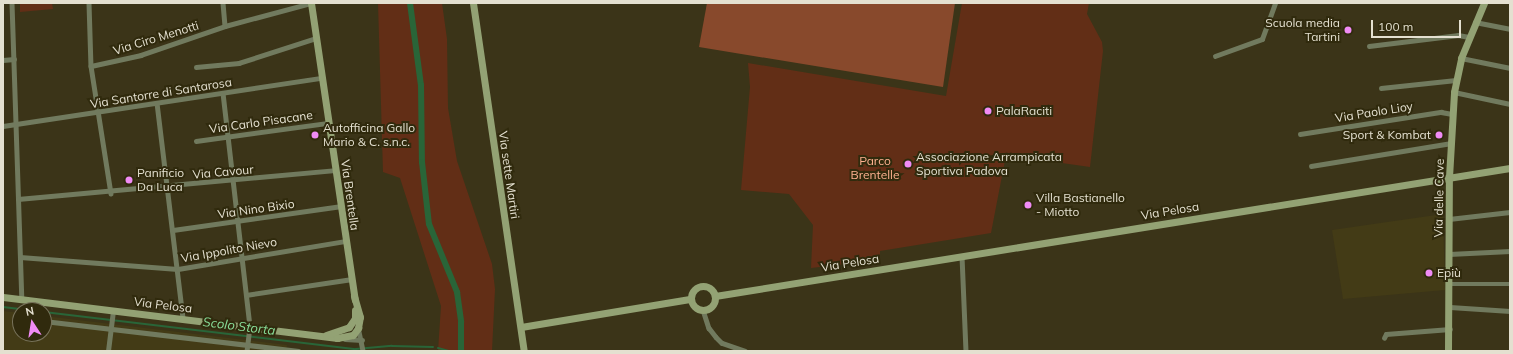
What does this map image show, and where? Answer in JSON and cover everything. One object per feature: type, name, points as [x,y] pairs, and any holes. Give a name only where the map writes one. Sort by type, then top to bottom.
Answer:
[{"type":"street","points":[[12,3],[22,300]]},
{"type":"street","points":[[89,3],[92,66],[111,193]]},
{"type":"street","points":[[223,3],[225,26]]},
{"type":"street","name":"Via Ciro Menotti","points":[[92,66],[141,56],[225,26],[279,10],[311,3]]},
{"type":"street","name":"Via Brentella","points":[[311,3],[354,296]]},
{"type":"street","name":"Via sette Martiri","points":[[473,3],[524,351]]},
{"type":"street","points":[[1215,56],[1262,39],[1275,3]]},
{"type":"street","name":"Via delle Cave","points":[[1448,351],[1450,329],[1449,177],[1454,92],[1461,58],[1484,3]]},
{"type":"street","points":[[1475,22],[1510,30]]},
{"type":"street","points":[[1369,46],[1458,35],[1469,37]]},
{"type":"street","points":[[196,67],[239,63],[316,38]]},
{"type":"street","points":[[1461,58],[1510,68]]},
{"type":"street","points":[[3,60],[14,59]]},
{"type":"street","name":"Via Santorre di Santarosa","points":[[3,126],[15,126],[322,78]]},
{"type":"street","points":[[1381,88],[1456,80]]},
{"type":"street","points":[[1454,92],[1510,104]]},
{"type":"street","points":[[223,93],[235,181],[250,329],[247,351]]},
{"type":"street","points":[[157,103],[183,319]]},
{"type":"street","name":"Via Paolo Lioy","points":[[1300,134],[1441,112],[1452,114]]},
{"type":"street","name":"Via Carlo Pisacane","points":[[196,141],[328,123]]},
{"type":"street","points":[[1311,166],[1451,143]]},
{"type":"street","name":"Via Pelosa","points":[[715,296],[1510,168]]},
{"type":"street","name":"Via Cavour","points":[[18,200],[111,193],[335,170]]},
{"type":"street","name":"Via Nino Bixio","points":[[173,230],[341,206]]},
{"type":"street","points":[[1449,219],[1510,212]]},
{"type":"street","name":"Via Ippolito Nievo","points":[[20,257],[178,269],[346,241]]},
{"type":"street","points":[[1449,254],[1510,251]]},
{"type":"street","points":[[962,256],[966,351]]},
{"type":"street","points":[[246,295],[352,279]]},
{"type":"street","points":[[1450,284],[1510,284]]},
{"type":"street","points":[[700,285],[709,286],[715,296],[713,305],[703,310],[695,308],[690,299],[692,291],[700,285]]},
{"type":"street","points":[[354,296],[355,318],[363,351]]},
{"type":"street","points":[[354,296],[360,317],[358,328]]},
{"type":"street","name":"Via Pelosa","points":[[3,297],[113,312],[183,319],[250,329],[362,342]]},
{"type":"street","points":[[521,327],[690,299]]},
{"type":"street","points":[[1450,307],[1510,311]]},
{"type":"street","points":[[703,310],[709,328],[722,343],[745,351]]},
{"type":"street","points":[[108,351],[113,312]]},
{"type":"street","points":[[346,329],[355,318]]},
{"type":"street","points":[[52,322],[298,351]]},
{"type":"street","name":"Via Pelosa","points":[[320,336],[346,329],[358,328]]},
{"type":"street","name":"Via Pelosa","points":[[337,338],[352,335],[358,328]]},
{"type":"street","points":[[1384,338],[1386,334],[1450,329]]},
{"type":"shaded area","points":[[707,3],[955,3],[943,87],[699,47]]},
{"type":"shaded area","points":[[1443,214],[1445,290],[1343,299],[1332,230]]},
{"type":"shaded area","points":[[3,311],[12,312],[12,342],[52,342],[52,317],[287,345],[286,351],[3,351]]},
{"type":"green space","points":[[20,3],[52,3],[53,9],[20,12]]},
{"type":"green space","points":[[378,3],[442,3],[447,39],[448,108],[457,161],[492,264],[495,289],[492,351],[438,351],[441,306],[400,178],[383,172]]},
{"type":"green space","name":"Parco Brentelle","points":[[962,3],[1089,3],[1087,14],[1102,42],[1103,51],[1090,167],[1006,155],[991,233],[880,251],[880,255],[855,263],[811,268],[813,225],[789,194],[741,190],[750,87],[748,63],[946,96]]},
{"type":"waterway","points":[[410,3],[421,85],[422,162],[429,224],[457,292],[461,322],[461,351]]},
{"type":"waterway","name":"Scolo Storta","points":[[3,307],[12,308]]},
{"type":"waterway","name":"Scolo Storta","points":[[52,313],[356,349],[392,346],[433,347]]},
{"type":"waterway","name":"Scolo Storta","points":[[438,348],[449,351]]},
{"type":"place","name":"Scuola media Tartini","points":[[1348,30]]},
{"type":"place","name":"PalaRaciti","points":[[988,111]]},
{"type":"place","name":"Autofficina Gallo Mario & C. s.n.c.","points":[[315,135]]},
{"type":"place","name":"Sport & Kombat","points":[[1439,135]]},
{"type":"place","name":"Associazione Arrampicata Sportiva Padova","points":[[908,164]]},
{"type":"place","name":"Panificio Da Luca","points":[[129,180]]},
{"type":"place","name":"Villa Bastianello - Miotto","points":[[1028,205]]},
{"type":"place","name":"Epiù","points":[[1429,273]]}]
